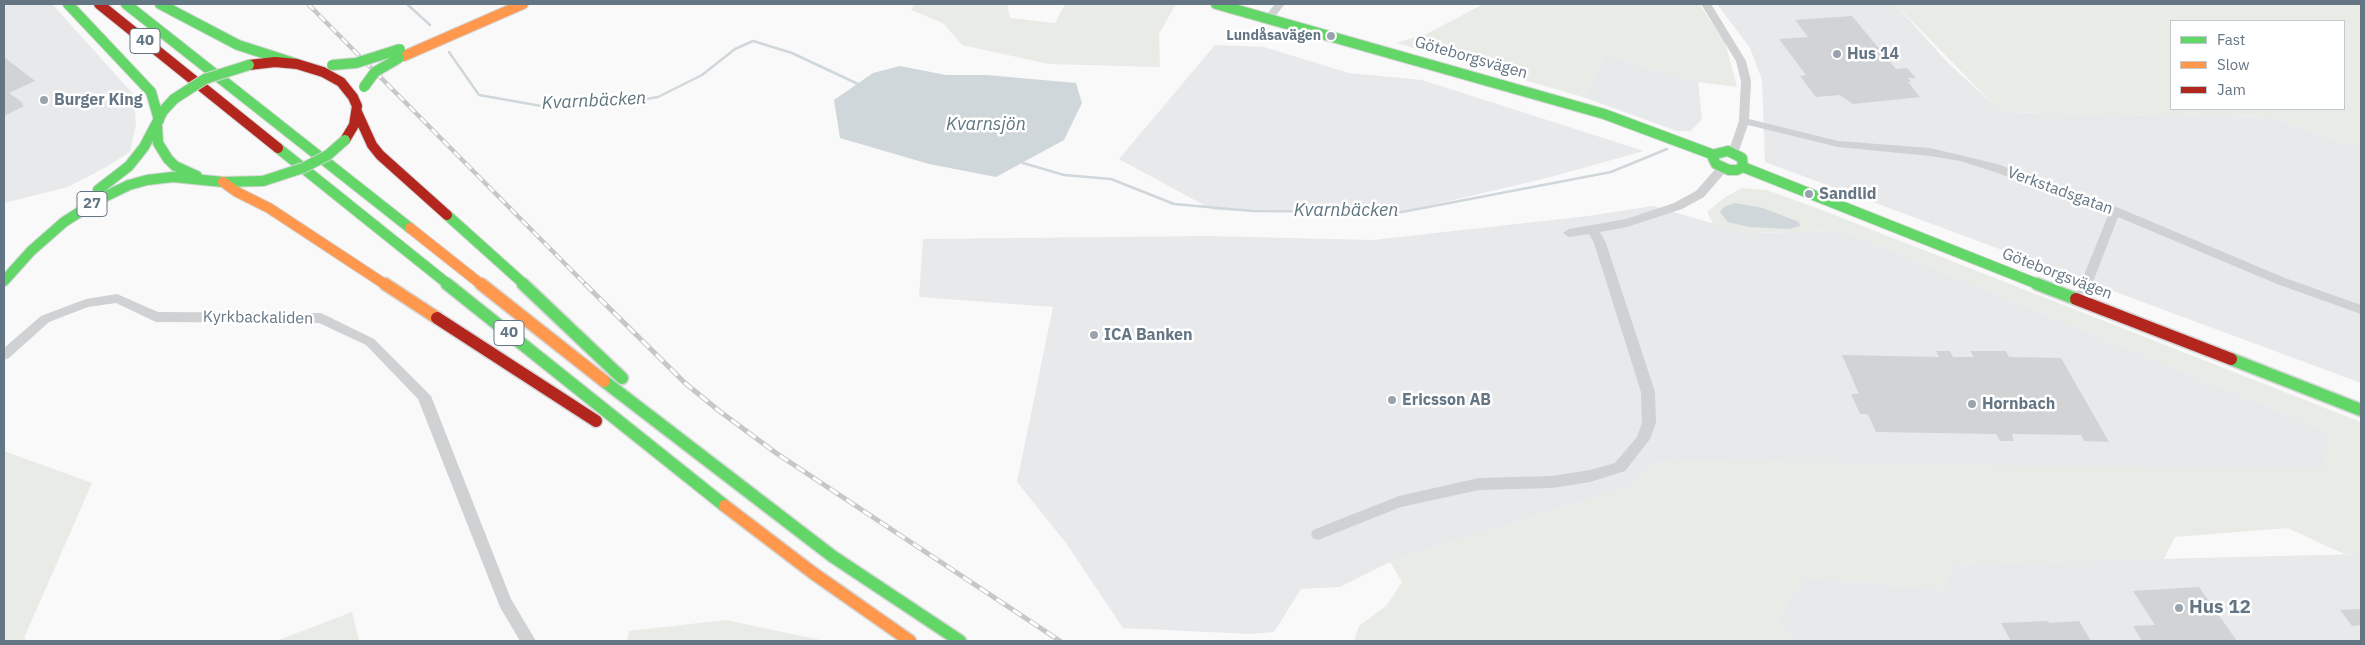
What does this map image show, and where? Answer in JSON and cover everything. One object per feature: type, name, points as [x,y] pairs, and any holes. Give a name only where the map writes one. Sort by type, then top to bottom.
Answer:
[{"type":"main road","name":"27","points":[[68,4],[151,92],[158,123],[158,143],[168,159],[184,170],[204,179]]},
{"type":"main road","name":"40","points":[[99,4],[703,489],[813,573],[910,641]]},
{"type":"main road","name":"40","points":[[126,4],[692,450],[832,556],[960,641]]},
{"type":"main road","name":"27","points":[[4,281],[31,251],[64,222],[114,191],[128,185],[159,178],[204,179],[223,182],[263,180],[303,168],[328,155],[345,140],[354,125],[357,109],[353,97],[341,82],[333,76],[311,67],[238,44],[160,4]]},
{"type":"main road","points":[[311,67],[356,63],[402,53],[523,4]]},
{"type":"main road","name":"Göteborgsvägen","points":[[1216,4],[1604,114],[1714,155]]},
{"type":"main road","points":[[402,53],[375,72],[364,87],[357,109],[372,145],[380,155],[547,305],[633,388],[692,450]]},
{"type":"main road","name":"27","points":[[4,267],[42,231],[129,166],[174,99],[205,79],[250,65],[275,62],[297,64]]},
{"type":"main road","points":[[1722,151],[1733,153],[1743,159],[1742,167],[1734,170],[1723,168],[1714,162],[1714,155],[1722,151]]},
{"type":"main road","name":"Göteborgsvägen","points":[[1742,167],[1963,256],[2361,410]]},
{"type":"main road","points":[[223,182],[237,192],[269,208],[703,489]]},
{"type":"street","points":[[1268,18],[1280,4]]},
{"type":"street","points":[[1706,4],[1740,60],[1746,81],[1744,121],[1733,153]]},
{"type":"street","name":"Verkstadsgatan","points":[[1744,121],[1838,144],[1930,152],[1993,167],[2115,211],[2281,281],[2361,310]]},
{"type":"street","points":[[1569,233],[1627,223],[1678,206],[1700,194],[1723,168]]},
{"type":"street","points":[[2080,300],[2115,211]]},
{"type":"street","points":[[1318,534],[1399,502],[1479,484],[1552,482],[1590,476],[1620,466],[1632,454],[1643,439],[1649,423],[1648,392],[1600,244],[1593,230]]},
{"type":"street","name":"Kyrkbackaliden","points":[[4,355],[45,319],[86,303],[117,298],[156,316],[321,318],[370,342],[424,396],[505,602],[528,641]]},
{"type":"shaded area","points":[[4,4],[52,4],[134,95],[136,124],[130,152],[108,166],[68,187],[4,203]]},
{"type":"shaded area","points":[[915,4],[1007,4],[1010,18],[1055,23],[1065,4],[1176,4],[1159,34],[1160,67],[1049,64],[962,45],[943,23],[911,10]]},
{"type":"shaded area","points":[[1484,4],[1699,4],[1725,42],[1737,87],[1698,82],[1605,54],[1583,97],[1396,43],[1426,34]]},
{"type":"shaded area","points":[[1717,4],[1895,4],[1948,63],[2002,112],[2272,117],[2361,149],[2361,383],[1765,162],[1762,80],[1750,48]]},
{"type":"shaded area","points":[[1895,4],[2361,4],[2361,149],[2272,117],[2001,112]]},
{"type":"shaded area","points":[[1215,45],[1264,47],[1349,73],[1422,80],[1644,151],[1547,178],[1402,212],[1385,214],[1213,210],[1119,159]]},
{"type":"shaded area","points":[[1605,54],[1698,82],[1702,119],[1691,131],[1677,131],[1583,97]]},
{"type":"shaded area","points":[[1742,188],[1767,190],[1827,212],[2361,422],[2361,554],[2344,554],[2288,528],[2175,537],[2164,559],[1952,564],[1942,589],[1804,577],[1776,622],[1793,641],[1354,641],[1359,626],[1387,605],[1402,582],[1390,562],[1627,488],[1653,464],[1675,461],[2323,470],[2330,432],[1845,231],[1746,233],[1714,225],[1707,212],[1724,198]]},
{"type":"shaded area","points":[[1653,206],[1746,233],[1845,231],[2330,432],[2323,471],[1675,461],[1653,464],[1627,488],[1390,562],[1340,587],[1301,589],[1274,632],[1250,634],[1123,628],[1066,543],[1017,482],[1053,307],[919,297],[923,239],[1207,236],[1373,240],[1588,216]]},
{"type":"shaded area","points":[[4,451],[92,483],[24,638],[28,641],[4,641]]},
{"type":"shaded area","points":[[2361,554],[2361,641],[1793,641],[1776,622],[1804,577],[1942,589],[1952,564]]},
{"type":"shaded area","points":[[352,612],[359,641],[276,641]]},
{"type":"shaded area","points":[[726,620],[825,641],[627,641],[629,631]]},
{"type":"water","name":"Kvarnsjön","points":[[900,66],[946,75],[987,75],[1076,83],[1082,103],[1064,140],[996,177],[929,164],[840,138],[834,100],[873,73]]},
{"type":"water","points":[[1735,203],[1763,208],[1799,222],[1800,226],[1789,229],[1749,227],[1728,222],[1720,212],[1724,207]]},
{"type":"building","name":"Hus 14","points":[[1852,16],[1896,69],[1907,68],[1916,78],[1908,78],[1911,82],[1908,82],[1920,97],[1853,104],[1840,95],[1816,97],[1800,76],[1806,75],[1779,39],[1808,37],[1795,20]]},
{"type":"building","points":[[4,57],[35,81],[9,93],[23,103],[21,104],[24,106],[4,116]]},
{"type":"building","name":"Hornbach","points":[[1936,351],[1950,351],[1953,357],[1974,357],[1970,351],[2006,351],[2009,357],[2061,358],[2109,442],[2084,441],[2081,435],[2012,434],[2014,441],[2000,441],[1996,434],[1876,432],[1868,414],[1860,414],[1851,394],[1859,394],[1842,355],[1939,357]]},
{"type":"building","name":"Hus 12","points":[[2199,587],[2237,641],[2142,641],[2133,626],[2155,625],[2133,591]]},
{"type":"building","points":[[2361,609],[2361,625],[2352,626],[2340,610]]},
{"type":"building","points":[[2048,621],[2049,623],[2079,621],[2091,641],[2011,641],[2001,623]]},
{"type":"waterway","name":"Kvarnbäcken","points":[[407,4],[430,25]]},
{"type":"waterway","name":"Kvarnbäcken","points":[[449,52],[479,95],[547,107],[629,102],[658,97],[702,75],[735,49],[753,41],[792,53],[858,84]]},
{"type":"waterway","name":"Kvarnbäcken","points":[[1023,163],[1064,175],[1111,179],[1174,204],[1252,211],[1402,212],[1611,172],[1667,149]]},
{"type":"railway","points":[[308,4],[586,285]]},
{"type":"railway","points":[[586,285],[685,383],[718,410],[776,453],[1060,641]]},
{"type":"traffic: fast","points":[[68,4],[151,92],[159,120]]},
{"type":"traffic: fast","points":[[126,4],[410,228]]},
{"type":"traffic: fast","points":[[160,4],[238,45],[297,64]]},
{"type":"traffic: fast","points":[[1216,4],[1604,114],[1714,155]]},
{"type":"traffic: fast","points":[[332,65],[356,63],[400,49]]},
{"type":"traffic: fast","points":[[364,87],[375,72],[399,58]]},
{"type":"traffic: fast","points":[[174,99],[205,79],[249,65]]},
{"type":"traffic: fast","points":[[98,190],[129,166],[144,147],[163,111],[174,99]]},
{"type":"traffic: fast","points":[[157,125],[158,143],[168,159],[175,166],[197,176]]},
{"type":"traffic: fast","points":[[263,181],[303,168],[328,155],[345,140]]},
{"type":"traffic: fast","points":[[278,148],[725,506]]},
{"type":"traffic: fast","points":[[1728,151],[1742,158],[1743,167],[1737,170],[1729,170],[1716,164],[1713,158],[1715,154],[1728,151]]},
{"type":"traffic: fast","points":[[1743,167],[2076,299]]},
{"type":"traffic: fast","points":[[4,281],[31,251],[64,222],[100,199],[129,185],[147,180],[173,177],[223,182],[263,181]]},
{"type":"traffic: fast","points":[[447,215],[547,305],[622,378]]},
{"type":"traffic: fast","points":[[2231,359],[2361,410]]},
{"type":"traffic: fast","points":[[604,381],[832,556],[960,641]]},
{"type":"traffic: slow","points":[[404,56],[523,4]]},
{"type":"traffic: slow","points":[[223,182],[237,192],[269,208],[437,318]]},
{"type":"traffic: slow","points":[[410,228],[604,381]]},
{"type":"traffic: slow","points":[[725,506],[813,573],[910,641]]},
{"type":"traffic: jam","points":[[99,4],[278,148]]},
{"type":"traffic: jam","points":[[249,65],[275,62],[297,64],[323,72],[341,82],[353,97],[357,106],[354,125],[345,140]]},
{"type":"traffic: jam","points":[[357,112],[372,145],[380,155],[447,215]]},
{"type":"traffic: jam","points":[[2076,299],[2231,359]]},
{"type":"traffic: jam","points":[[437,318],[596,421]]},
{"type":"place","name":"Lundåsavägen","points":[[1331,36]]},
{"type":"place","name":"Hus 14","points":[[1837,54]]},
{"type":"place","name":"Burger King","points":[[44,100]]},
{"type":"place","name":"Sandlid","points":[[1809,194]]},
{"type":"place","name":"ICA Banken","points":[[1094,335]]},
{"type":"place","name":"Ericsson AB","points":[[1392,400]]},
{"type":"place","name":"Hornbach","points":[[1972,404]]},
{"type":"place","name":"Hus 12","points":[[2179,608]]}]
